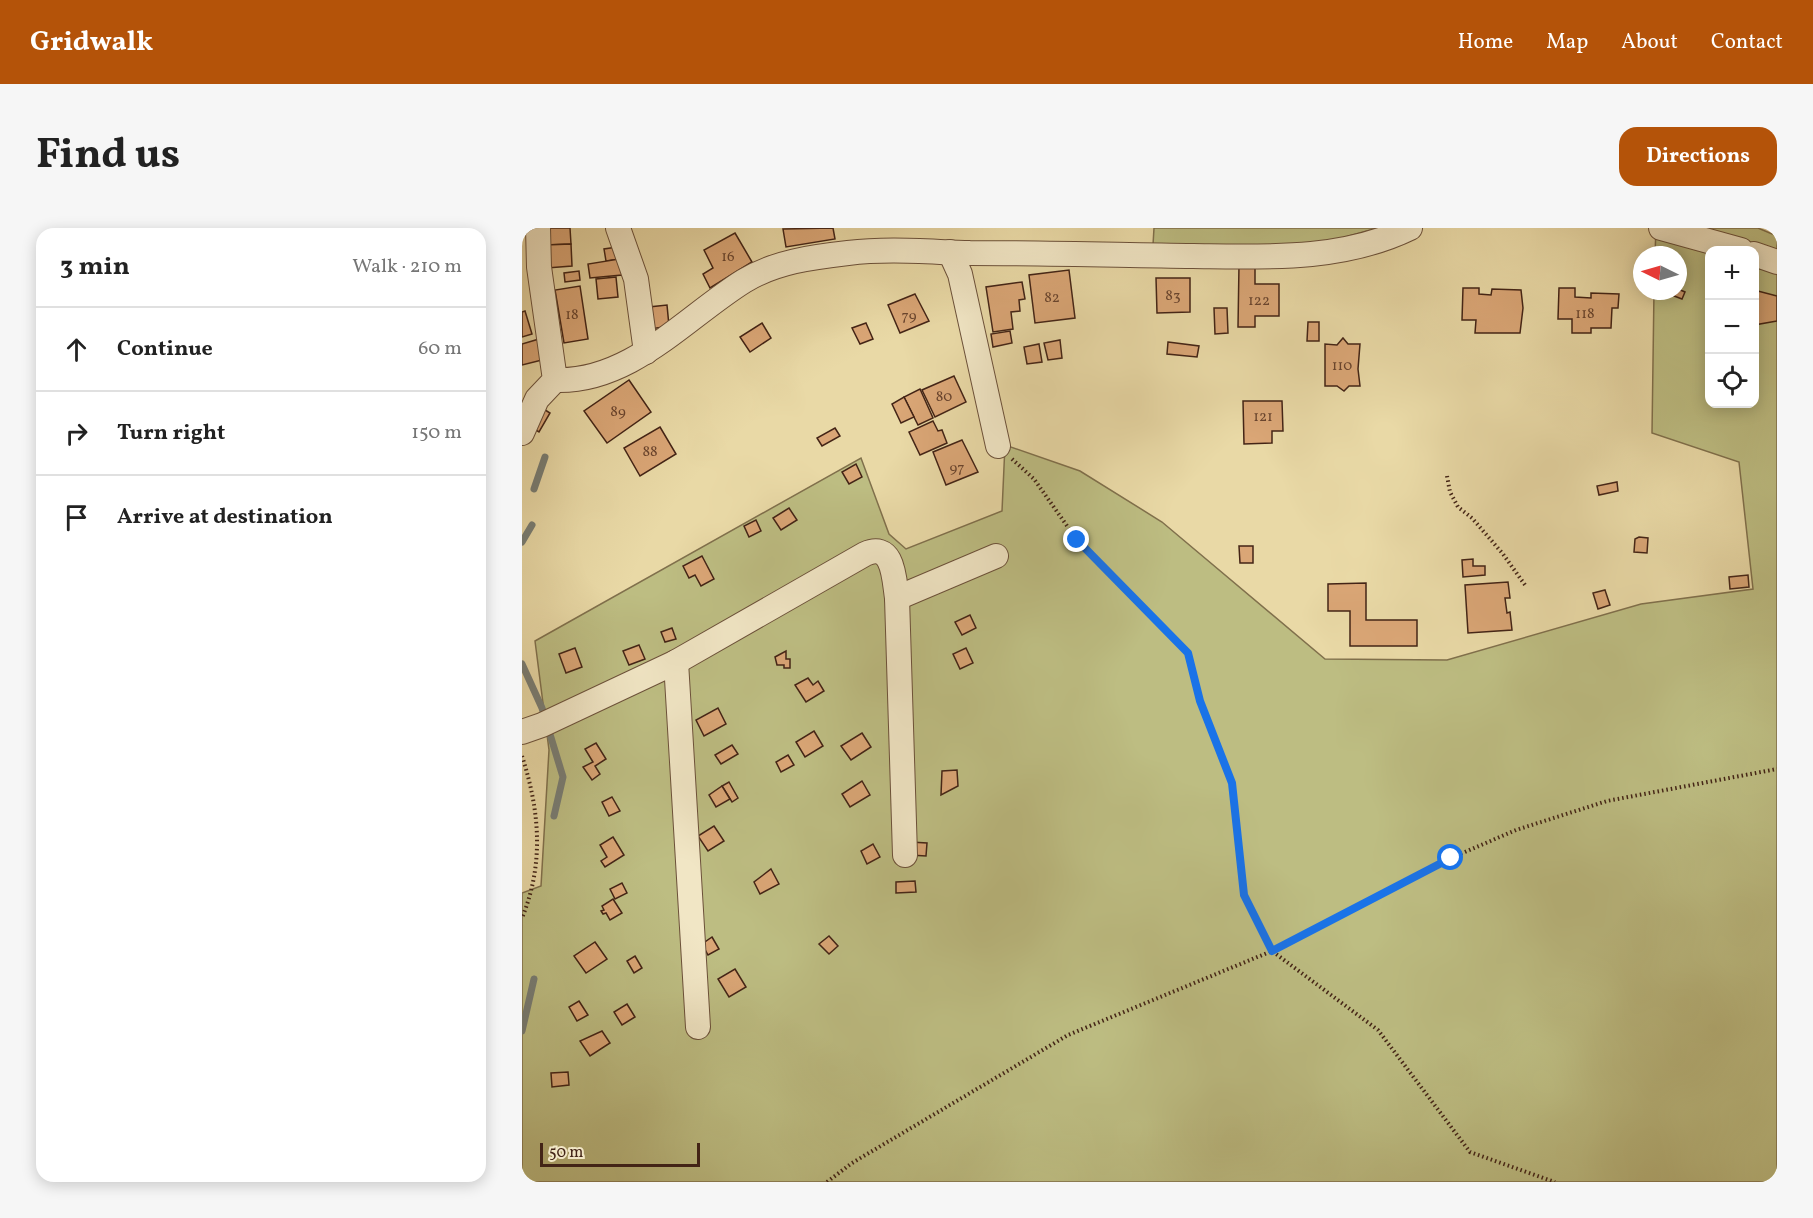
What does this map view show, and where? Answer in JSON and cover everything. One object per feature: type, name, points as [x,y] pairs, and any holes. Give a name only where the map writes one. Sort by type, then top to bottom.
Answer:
[{"type":"street","points":[[538,228],[539,267],[555,380]]},
{"type":"street","points":[[618,228],[636,279],[646,352]]},
{"type":"street","points":[[522,433],[537,399],[555,380],[583,377],[646,352],[671,337],[745,281],[775,267],[801,260],[850,253],[950,252],[1278,258],[1349,250],[1410,228]]},
{"type":"street","points":[[1661,228],[1726,246]]},
{"type":"street","points":[[950,252],[960,274],[998,446]]},
{"type":"street","points":[[1759,255],[1777,262]]},
{"type":"street","points":[[522,732],[542,725],[676,662],[873,550],[881,551],[891,562],[897,598],[905,855]]},
{"type":"street","points":[[897,598],[996,556]]},
{"type":"street","points":[[676,662],[698,1027]]},
{"type":"path","points":[[998,446],[1034,479],[1077,540],[1188,653],[1200,701],[1232,783],[1244,895],[1272,951],[1378,1030],[1470,1152],[1555,1182]]},
{"type":"path","points":[[1447,476],[1450,492],[1458,507],[1472,518],[1503,554],[1525,585]]},
{"type":"path","points":[[522,756],[534,807],[538,850],[533,891],[522,918]]},
{"type":"path","points":[[827,1182],[861,1157],[1068,1035],[1272,951],[1451,858],[1516,830],[1607,801],[1777,769]]},
{"type":"green space","points":[[1154,228],[1377,228],[1328,242],[1236,247],[1153,245]]},
{"type":"green space","points":[[1656,228],[1758,228],[1777,236],[1777,1182],[522,1182],[522,893],[541,886],[549,750],[535,641],[861,458],[889,534],[906,549],[1002,511],[1005,445],[1080,471],[1162,522],[1325,659],[1447,660],[1641,604],[1753,589],[1739,462],[1652,433],[1654,300],[1687,300],[1687,246],[1655,246]]},
{"type":"building","points":[[544,228],[570,228],[571,244],[545,245]]},
{"type":"building","points":[[833,228],[835,239],[786,247],[783,229]]},
{"type":"building","points":[[735,233],[752,262],[710,288],[703,274],[713,268],[704,250]]},
{"type":"building","points":[[571,244],[572,266],[547,268],[545,245]]},
{"type":"building","points":[[617,247],[619,259],[606,261],[604,249]]},
{"type":"building","points":[[619,259],[622,275],[590,278],[588,264]]},
{"type":"building","points":[[1239,265],[1255,266],[1255,284],[1279,284],[1279,316],[1255,316],[1255,327],[1238,327]]},
{"type":"building","points":[[1069,270],[1075,318],[1035,323],[1029,275]]},
{"type":"building","points":[[579,271],[580,280],[565,282],[564,273]]},
{"type":"building","points":[[616,277],[618,297],[598,299],[596,279]]},
{"type":"building","points":[[1156,278],[1190,278],[1190,312],[1157,313]]},
{"type":"building","points":[[1022,282],[1025,299],[1019,300],[1020,311],[1011,312],[1013,329],[993,332],[986,287]]},
{"type":"building","points":[[580,286],[588,339],[564,343],[555,290]]},
{"type":"building","points":[[1463,288],[1479,288],[1479,294],[1491,295],[1492,289],[1521,290],[1523,308],[1520,333],[1475,333],[1476,320],[1462,320]]},
{"type":"building","points":[[1559,288],[1575,288],[1575,297],[1591,298],[1591,293],[1619,294],[1618,308],[1612,308],[1611,328],[1591,328],[1591,333],[1572,333],[1572,319],[1558,319]]},
{"type":"building","points":[[1759,291],[1777,296],[1777,321],[1759,324]]},
{"type":"building","points":[[915,294],[929,321],[900,333],[888,305]]},
{"type":"building","points":[[667,305],[669,326],[651,329],[649,307]]},
{"type":"building","points":[[1214,308],[1227,308],[1228,333],[1215,334]]},
{"type":"building","points":[[525,311],[532,334],[522,337],[522,312]]},
{"type":"building","points":[[1308,322],[1319,322],[1319,341],[1307,341]]},
{"type":"building","points":[[762,323],[771,338],[750,352],[740,337]]},
{"type":"building","points":[[866,323],[873,339],[860,344],[852,328]]},
{"type":"building","points":[[1010,331],[1012,343],[993,347],[991,334]]},
{"type":"building","points":[[1343,338],[1348,344],[1360,344],[1358,369],[1360,386],[1349,386],[1344,391],[1337,386],[1325,386],[1325,344],[1337,345]]},
{"type":"building","points":[[539,339],[546,359],[522,365],[522,344]]},
{"type":"building","points":[[1060,340],[1062,358],[1048,360],[1044,343]]},
{"type":"building","points":[[1168,342],[1199,346],[1197,357],[1167,354]]},
{"type":"building","points":[[1039,344],[1042,362],[1027,364],[1024,347]]},
{"type":"building","points":[[954,376],[966,402],[935,417],[922,390]]},
{"type":"building","points":[[629,380],[651,412],[607,443],[584,411]]},
{"type":"building","points":[[920,389],[933,418],[918,425],[904,397]]},
{"type":"building","points":[[904,397],[914,417],[901,423],[892,404]]},
{"type":"building","points":[[1243,401],[1282,401],[1283,431],[1272,431],[1272,443],[1244,444]]},
{"type":"building","points":[[542,408],[550,413],[539,432],[531,427]]},
{"type":"building","points":[[933,421],[938,431],[942,430],[947,443],[920,455],[909,432]]},
{"type":"building","points":[[660,427],[676,454],[640,476],[624,448]]},
{"type":"building","points":[[835,428],[840,436],[822,446],[817,438]]},
{"type":"building","points":[[962,440],[978,472],[946,485],[933,452]]},
{"type":"building","points":[[856,464],[862,477],[849,484],[842,472]]},
{"type":"building","points":[[1617,482],[1618,491],[1599,495],[1597,486]]},
{"type":"building","points":[[789,508],[797,520],[781,530],[773,518]]},
{"type":"building","points":[[756,520],[761,531],[749,537],[744,526]]},
{"type":"building","points":[[1648,538],[1647,553],[1634,552],[1635,539]]},
{"type":"building","points":[[1239,546],[1253,546],[1253,563],[1240,563]]},
{"type":"building","points":[[702,556],[714,579],[701,586],[695,575],[689,578],[683,566]]},
{"type":"building","points":[[1473,559],[1473,566],[1485,566],[1485,575],[1463,577],[1462,560]]},
{"type":"building","points":[[1748,575],[1749,587],[1730,589],[1729,577]]},
{"type":"building","points":[[1508,582],[1510,598],[1505,598],[1507,613],[1510,612],[1512,630],[1468,633],[1465,585]]},
{"type":"building","points":[[1366,583],[1366,620],[1417,620],[1417,646],[1350,646],[1350,611],[1328,611],[1328,584]]},
{"type":"building","points":[[1605,590],[1610,605],[1598,609],[1593,593]]},
{"type":"building","points":[[970,615],[976,628],[962,635],[955,622]]},
{"type":"building","points":[[672,628],[676,639],[665,642],[661,632]]},
{"type":"building","points":[[639,645],[645,659],[629,665],[623,651]]},
{"type":"building","points":[[575,648],[582,667],[566,673],[559,654]]},
{"type":"building","points":[[966,648],[973,663],[960,669],[953,654]]},
{"type":"building","points":[[786,651],[786,659],[790,659],[790,668],[777,665],[775,657]]},
{"type":"building","points":[[808,678],[813,685],[818,681],[824,691],[806,702],[795,685]]},
{"type":"building","points":[[718,708],[726,724],[704,736],[696,720]]},
{"type":"building","points":[[814,731],[823,746],[805,757],[796,742]]},
{"type":"building","points":[[862,733],[871,747],[851,760],[841,746]]},
{"type":"building","points":[[596,743],[606,759],[595,766],[600,774],[592,780],[583,767],[593,762],[585,749]]},
{"type":"building","points":[[732,745],[738,754],[721,764],[715,755]]},
{"type":"building","points":[[788,755],[794,765],[781,772],[776,762]]},
{"type":"building","points":[[957,770],[958,786],[941,795],[942,771]]},
{"type":"building","points":[[862,781],[870,795],[850,807],[842,794]]},
{"type":"building","points":[[729,782],[738,798],[732,802],[722,786]]},
{"type":"building","points":[[722,786],[730,799],[716,807],[709,795]]},
{"type":"building","points":[[612,797],[620,811],[609,816],[602,802]]},
{"type":"building","points":[[714,826],[724,841],[708,851],[698,836]]},
{"type":"building","points":[[613,837],[624,855],[605,867],[601,861],[607,857],[600,845]]},
{"type":"building","points":[[910,842],[927,843],[926,856],[910,855]]},
{"type":"building","points":[[873,844],[880,857],[867,864],[861,851]]},
{"type":"building","points":[[771,869],[779,884],[760,894],[754,882]]},
{"type":"building","points":[[915,881],[916,892],[896,893],[896,882]]},
{"type":"building","points":[[622,883],[627,893],[615,899],[610,889]]},
{"type":"building","points":[[613,899],[622,913],[610,920],[606,913],[603,914],[601,911],[604,910],[602,906]]},
{"type":"building","points":[[829,936],[838,946],[829,954],[819,944]]},
{"type":"building","points":[[712,937],[719,949],[708,955],[702,944]]},
{"type":"building","points":[[595,942],[607,959],[586,973],[574,956]]},
{"type":"building","points":[[635,956],[642,968],[634,973],[627,961]]},
{"type":"building","points":[[735,969],[746,987],[729,997],[718,979]]},
{"type":"building","points":[[579,1001],[588,1015],[577,1021],[569,1007]]},
{"type":"building","points":[[627,1004],[635,1017],[622,1025],[614,1012]]},
{"type":"building","points":[[602,1031],[610,1043],[590,1056],[580,1041]]},
{"type":"building","points":[[568,1072],[569,1085],[552,1087],[551,1073]]},
{"type":"waterway","points":[[534,489],[545,457]]},
{"type":"waterway","points":[[522,542],[532,525]]},
{"type":"waterway","points":[[522,664],[542,708],[563,777],[554,816]]},
{"type":"waterway","points":[[522,1031],[534,979]]},
{"type":"route","points":[[1077,540],[1188,653],[1200,701],[1232,783],[1244,895],[1272,951],[1451,858]]}]
